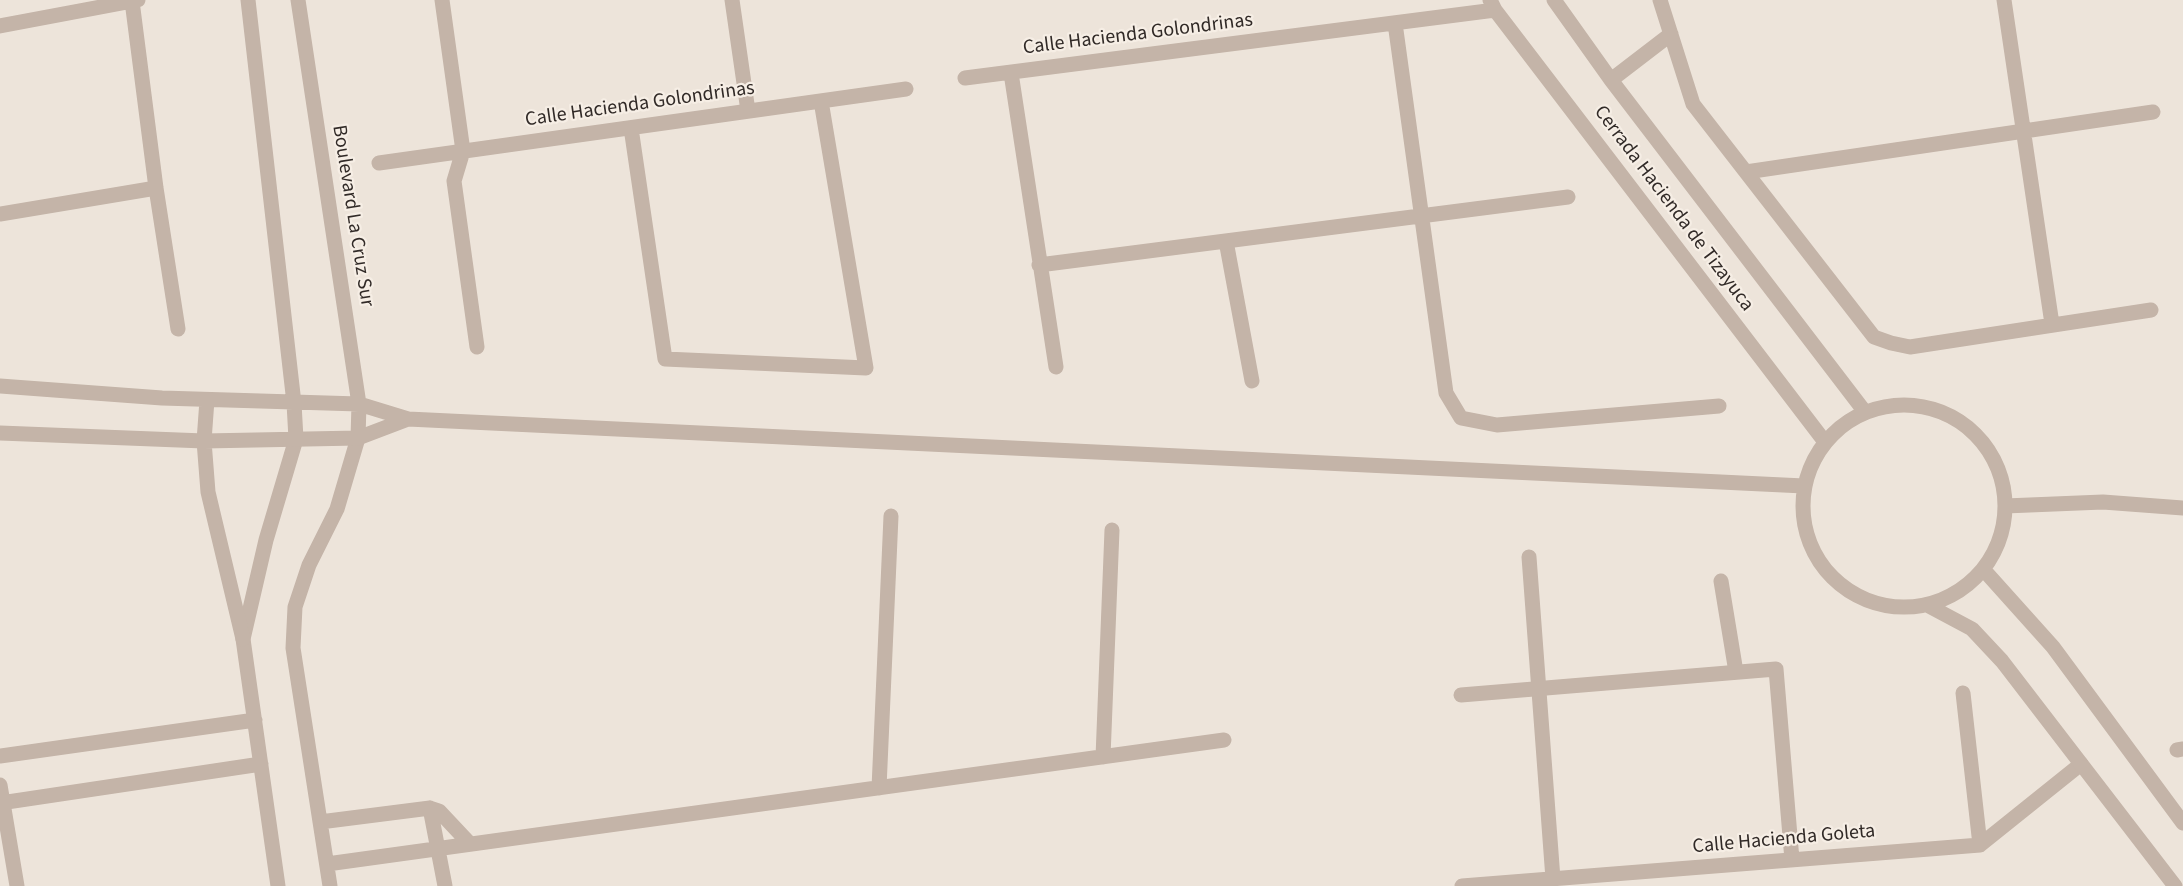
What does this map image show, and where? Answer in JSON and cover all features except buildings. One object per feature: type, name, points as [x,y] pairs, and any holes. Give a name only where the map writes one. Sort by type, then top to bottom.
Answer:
[{"type":"street","points":[[243,639],[266,540],[296,439],[294,403],[248,0]]},
{"type":"street","name":"Boulevard La Cruz Sur","points":[[298,0],[359,404],[358,438],[337,509],[309,565],[295,607],[293,648],[330,886]]},
{"type":"street","points":[[442,0],[463,151],[454,181],[477,347]]},
{"type":"street","points":[[732,0],[748,111]]},
{"type":"street","name":"Cerrada Hacienda de Tizayuca","points":[[1554,0],[1611,80],[1865,412]]},
{"type":"street","points":[[1660,0],[1693,104],[1874,337],[1891,344],[1910,347],[2151,310]]},
{"type":"street","points":[[2004,0],[2052,324]]},
{"type":"street","points":[[0,26],[135,1],[156,188],[178,329]]},
{"type":"street","name":"Calle Hacienda Golondrinas","points":[[965,78],[1395,23],[1493,5]]},
{"type":"street","name":"Cerrada Hacienda de Tizayuca","points":[[1493,5],[1825,442]]},
{"type":"street","points":[[1395,23],[1446,393],[1461,418],[1497,424],[1719,406]]},
{"type":"street","points":[[1611,80],[1671,34]]},
{"type":"street","points":[[1011,73],[1056,367]]},
{"type":"street","name":"Calle Hacienda Golondrinas","points":[[379,163],[906,89]]},
{"type":"street","points":[[632,128],[665,359],[866,368],[822,101]]},
{"type":"street","points":[[1746,172],[2153,112]]},
{"type":"street","points":[[0,214],[156,188]]},
{"type":"street","points":[[1039,265],[1569,197]]},
{"type":"street","points":[[1226,241],[1252,381]]},
{"type":"street","points":[[0,386],[162,398],[359,404],[408,419],[1804,486]]},
{"type":"street","points":[[207,400],[204,441],[208,492],[243,639],[279,886]]},
{"type":"street","points":[[1897,404],[1930,407],[1960,421],[1984,444],[2000,474],[2005,506],[2000,540],[1983,569],[1959,592],[1928,605],[1894,607],[1861,599],[1834,579],[1813,552],[1803,520],[1804,486],[1816,454],[1825,442],[1837,429],[1865,412],[1897,404]]},
{"type":"street","points":[[0,433],[204,441],[358,438],[408,419]]},
{"type":"street","points":[[2005,506],[2103,502],[2183,508]]},
{"type":"street","points":[[879,788],[891,516]]},
{"type":"street","points":[[1103,757],[1112,530]]},
{"type":"street","points":[[1529,557],[1553,879]]},
{"type":"street","points":[[1983,569],[2053,646],[2183,823]]},
{"type":"street","points":[[1721,581],[1736,672]]},
{"type":"street","points":[[1928,605],[1972,629],[2002,661],[2175,886]]},
{"type":"street","points":[[1461,695],[1776,669],[1792,860]]},
{"type":"street","points":[[1963,693],[1980,845]]},
{"type":"street","points":[[0,756],[255,720]]},
{"type":"street","points":[[327,864],[1224,740]]},
{"type":"street","points":[[1,803],[261,764]]},
{"type":"street","points":[[1980,845],[2081,764]]},
{"type":"street","points":[[0,785],[1,803],[17,886]]},
{"type":"street","points":[[320,822],[430,808],[439,811],[471,844]]},
{"type":"street","points":[[430,808],[445,886]]},
{"type":"street","name":"Calle Hacienda Goleta","points":[[1462,886],[1980,845]]}]
